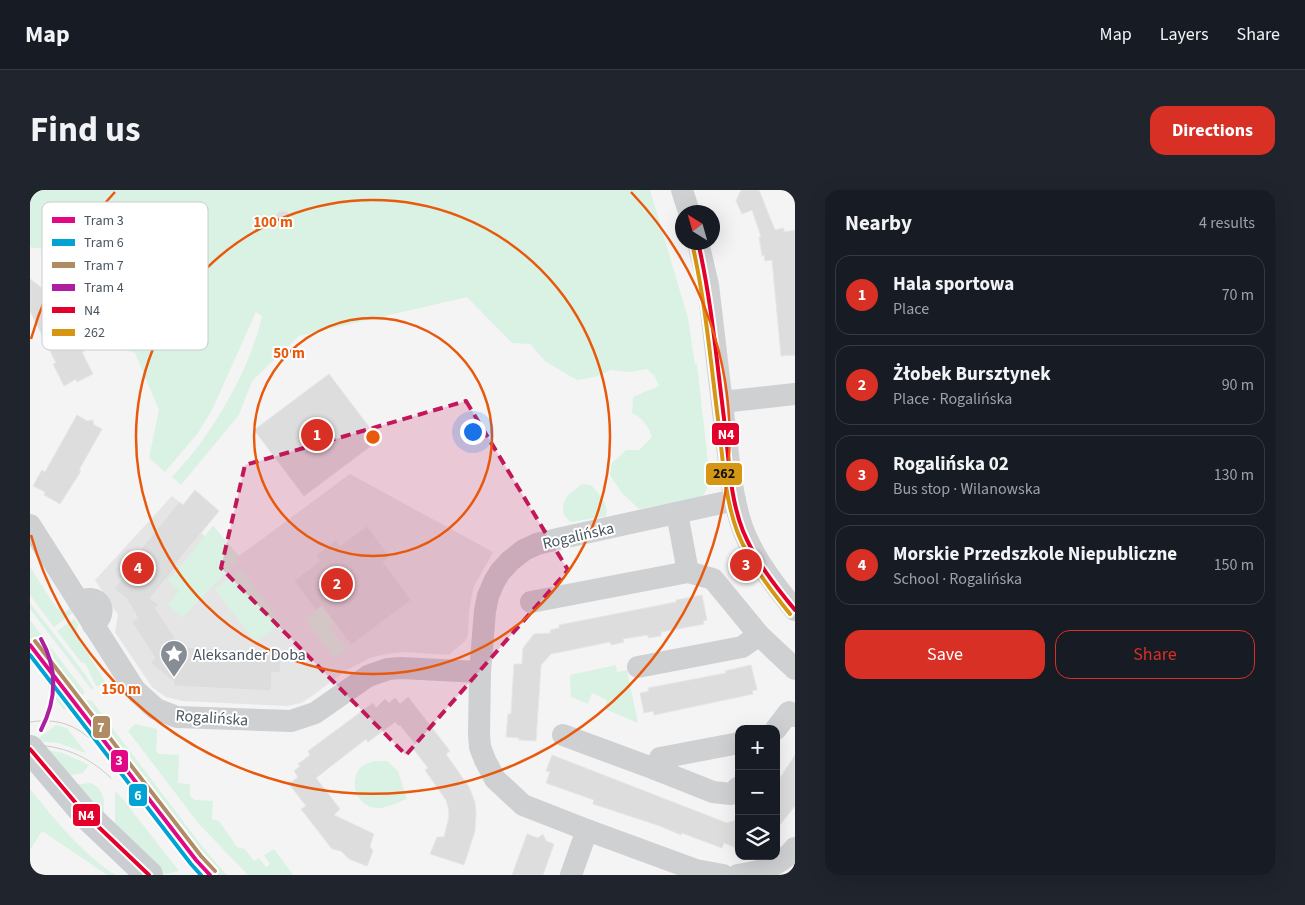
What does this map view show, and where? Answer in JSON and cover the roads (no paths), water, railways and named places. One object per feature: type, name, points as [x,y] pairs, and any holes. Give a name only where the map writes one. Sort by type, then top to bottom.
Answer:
[{"type":"main road","points":[[36,763],[86,815],[149,875]]},
{"type":"street","points":[[700,250],[708,286],[735,500],[746,538],[772,580],[795,610]]},
{"type":"street","points":[[722,402],[795,394]]},
{"type":"street","name":"Rogalińska","points":[[724,875],[696,870],[523,805],[495,779],[480,747],[480,672],[488,596],[500,572],[524,550],[537,544],[735,500]]},
{"type":"street","points":[[677,513],[688,572]]},
{"type":"street","name":"Rogalińska","points":[[30,524],[135,690],[156,709],[177,717],[291,720],[315,713],[368,676],[388,669],[480,672]]},
{"type":"street","points":[[531,602],[688,572],[713,579],[759,635],[795,669]]},
{"type":"street","points":[[638,666],[742,647],[759,635]]},
{"type":"street","points":[[563,735],[713,792],[731,794],[735,790]]},
{"type":"street","points":[[655,769],[660,758],[735,744]]},
{"type":"street","points":[[570,875],[587,830]]},
{"type":"street","points":[[738,875],[772,867],[788,856],[795,848]]},
{"type":"tram line","name":"4","points":[[41,639],[47,650],[53,673],[53,695],[41,730]]},
{"type":"tram line","name":"7","points":[[35,641],[201,856],[215,871]]},
{"type":"tram line","name":"3","points":[[30,645],[196,860],[210,875]]},
{"type":"tram line","name":"6","points":[[30,655],[201,875]]},
{"type":"tram line","points":[[30,722],[52,721],[62,723],[79,730],[95,743],[190,864],[203,875]]},
{"type":"tram line","points":[[30,745],[53,747],[74,753],[102,770],[111,778]]},
{"type":"place","name":"Hala sportowa","points":[[317,435]]},
{"type":"place","name":"Rogalińska 02","points":[[746,565]]},
{"type":"place","name":"Morskie Przedszkole Niepubliczne","points":[[138,568]]},
{"type":"place","name":"Żłobek Bursztynek","points":[[337,584]]},
{"type":"place","name":"Aleksander Doba","points":[[174,678]]}]
